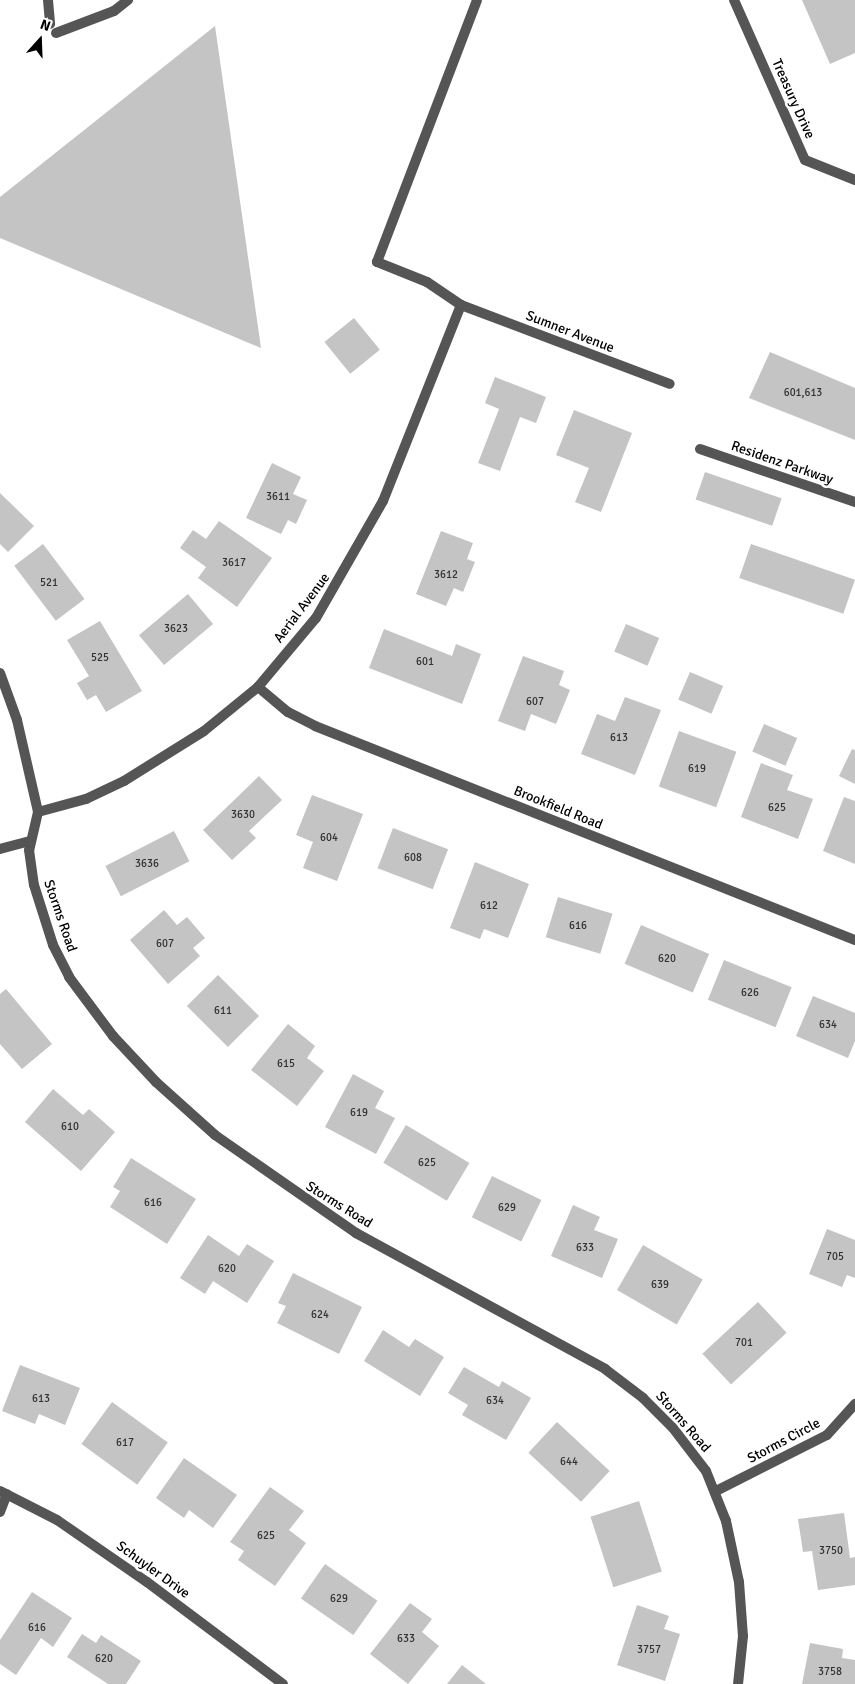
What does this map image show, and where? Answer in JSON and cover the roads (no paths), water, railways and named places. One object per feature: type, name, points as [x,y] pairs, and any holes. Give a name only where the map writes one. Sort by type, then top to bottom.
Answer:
[{"type":"street","points":[[48,0],[50,24]]},
{"type":"street","name":"Sumner Avenue","points":[[478,0],[377,262],[427,282],[462,306],[670,384]]},
{"type":"street","name":"Treasury Drive","points":[[734,0],[805,160],[855,180]]},
{"type":"street","points":[[56,33],[107,14],[126,1]]},
{"type":"street","name":"Aerial Avenue","points":[[38,812],[86,799],[124,781],[204,731],[258,687],[316,618],[350,564],[393,478],[462,306]]},
{"type":"street","name":"Residenz Parkway","points":[[700,449],[855,502]]},
{"type":"street","name":"Storms Road","points":[[0,673],[17,720],[38,812],[30,841],[34,885],[53,945],[69,977],[113,1036],[156,1082],[215,1135],[356,1233],[605,1369],[643,1398],[673,1428],[706,1471],[716,1491],[739,1582],[743,1636],[738,1684]]},
{"type":"street","name":"Brookfield Road","points":[[258,687],[288,712],[315,726],[855,940]]},
{"type":"street","points":[[0,848],[30,841]]},
{"type":"street","name":"Storms Circle","points":[[716,1491],[827,1435],[855,1404]]},
{"type":"street","points":[[0,1512],[3,1492]]},
{"type":"street","name":"Schuyler Drive","points":[[3,1492],[57,1520],[147,1582],[283,1684]]}]
